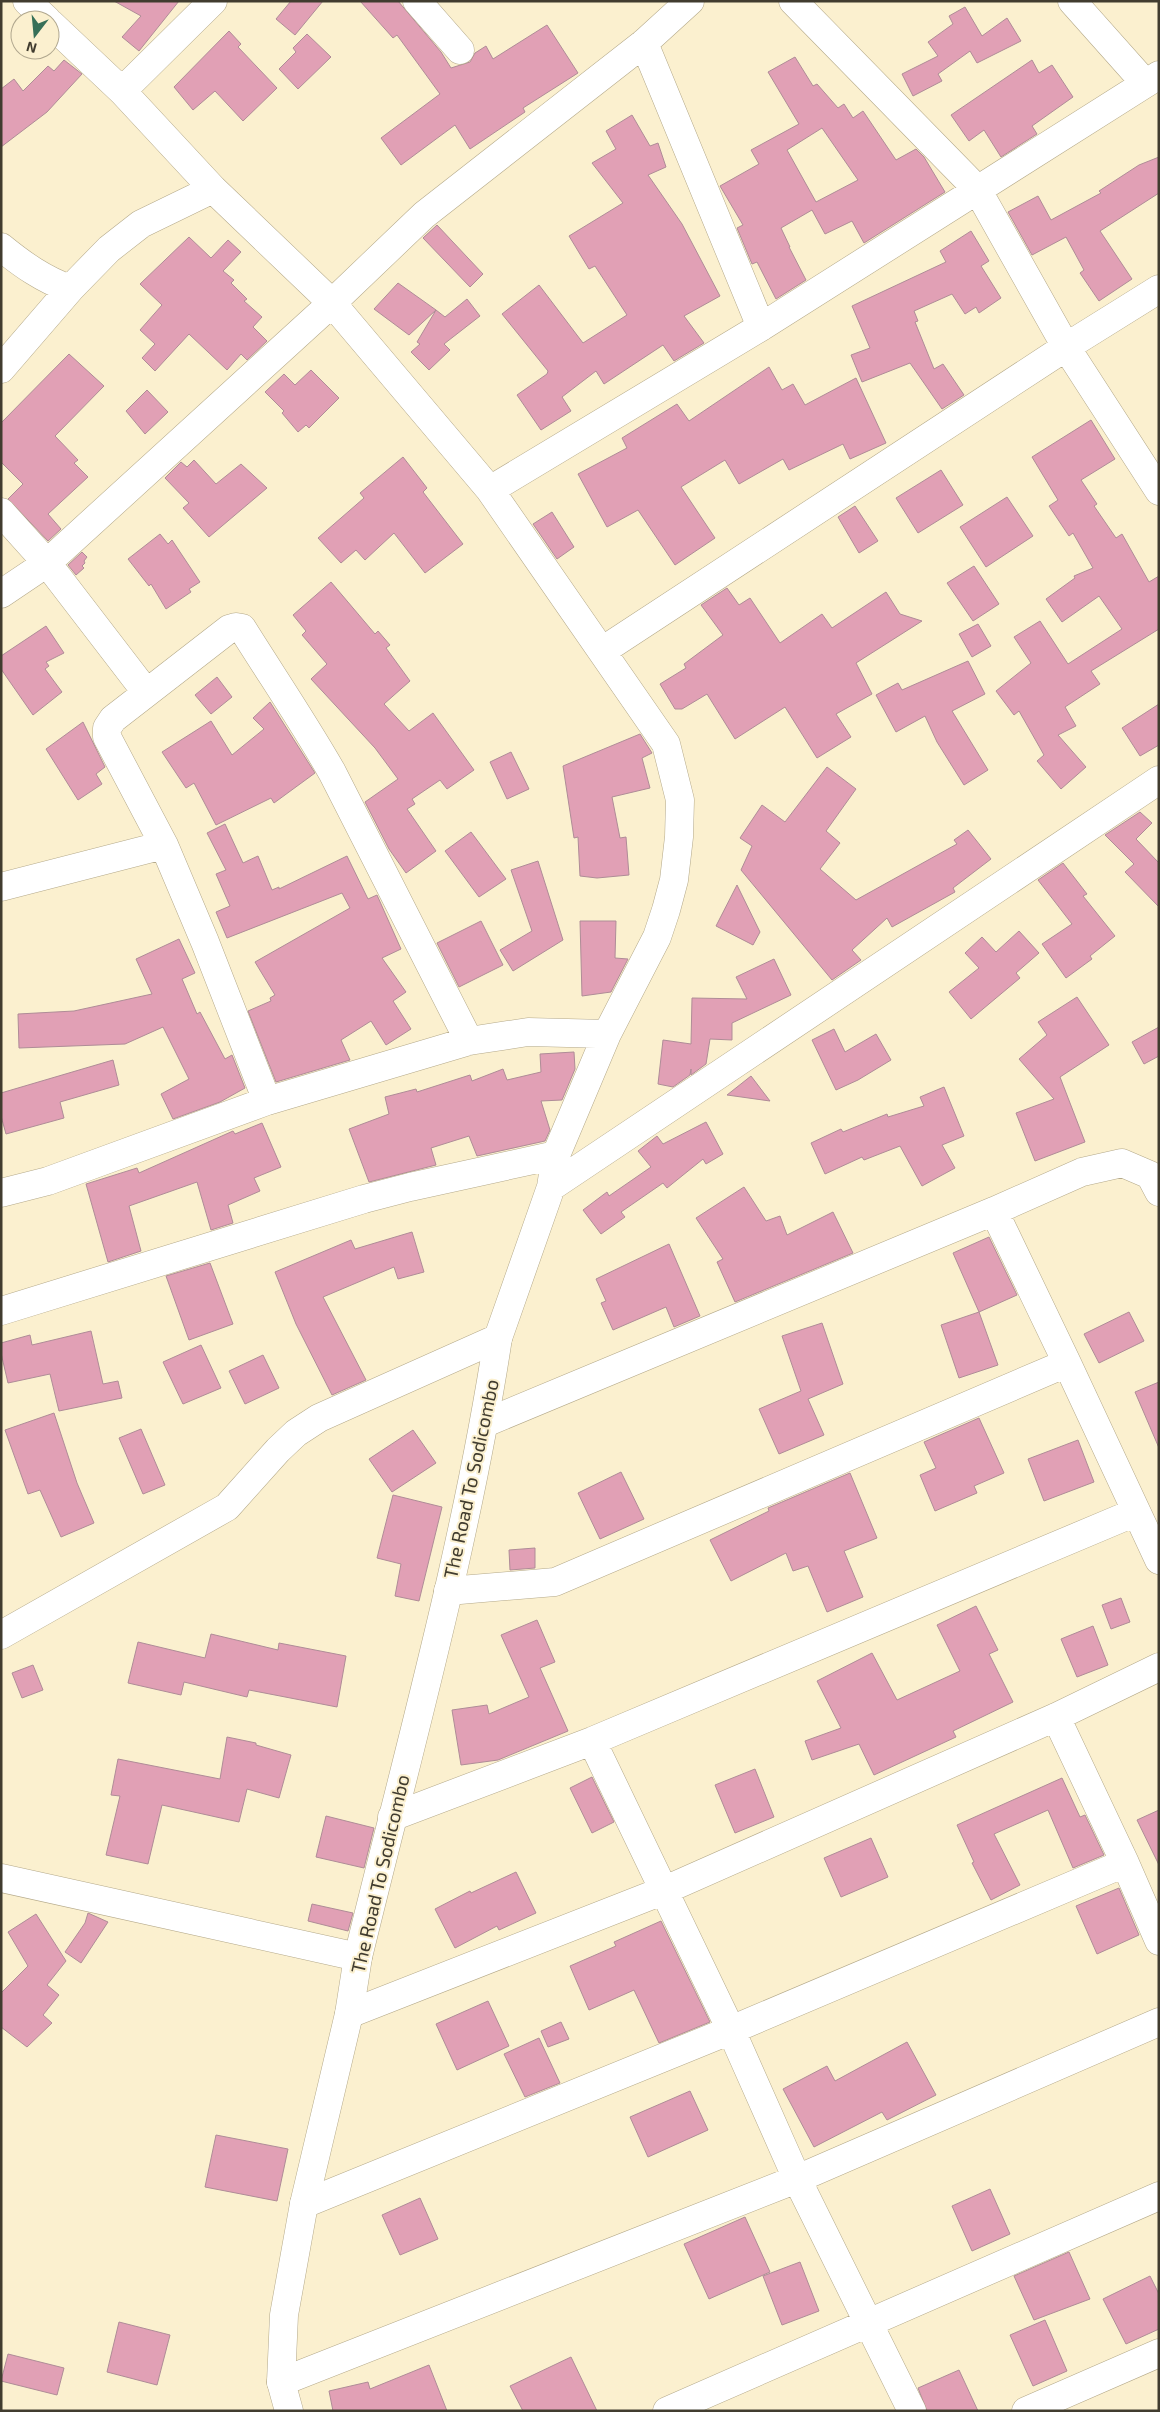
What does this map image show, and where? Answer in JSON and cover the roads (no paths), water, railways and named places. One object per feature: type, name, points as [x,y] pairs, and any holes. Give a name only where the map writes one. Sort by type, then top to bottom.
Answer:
[{"type":"street","points":[[27,1],[36,10]]},
{"type":"street","points":[[122,92],[213,1]]},
{"type":"street","points":[[417,1],[460,50]]},
{"type":"street","points":[[1,594],[47,563],[332,303],[424,215],[644,43],[690,1]]},
{"type":"street","points":[[793,1],[977,189],[1066,347],[1158,490]]},
{"type":"street","points":[[490,490],[761,327],[1152,79],[1072,1]]},
{"type":"street","name":"The Road To Sodicombo","points":[[60,33],[122,92],[213,189],[332,303],[490,490],[666,744],[680,800],[679,837],[674,880],[657,937],[608,1034],[556,1155],[551,1187],[498,1338],[486,1423],[448,1591],[358,1957],[349,2014],[304,2204],[284,2315],[281,2382],[289,2411]]},
{"type":"street","points":[[644,43],[761,327]]},
{"type":"street","points":[[1,369],[70,289],[109,249],[141,224],[213,189]]},
{"type":"street","points":[[1,247],[28,269],[70,289]]},
{"type":"street","points":[[602,651],[1066,347],[1159,289]]},
{"type":"street","points":[[1,512],[47,563],[146,692]]},
{"type":"street","points":[[267,1101],[205,942],[164,845],[107,737],[107,728],[113,719],[229,629],[242,628],[308,728],[469,1041]]},
{"type":"street","points":[[551,1187],[1159,780]]},
{"type":"street","points":[[1,886],[164,845]]},
{"type":"street","points":[[1,1193],[48,1180],[267,1101],[469,1041],[528,1032],[608,1034]]},
{"type":"street","points":[[1,1311],[364,1199],[556,1155]]},
{"type":"street","points":[[486,1423],[994,1211],[1082,1172],[1122,1163],[1150,1175],[1159,1192]]},
{"type":"street","points":[[994,1211],[1159,1560]]},
{"type":"street","points":[[1,1635],[227,1508],[278,1450],[296,1433],[319,1418],[498,1338]]},
{"type":"street","points":[[448,1591],[555,1582],[1067,1363]]},
{"type":"street","points":[[392,1817],[592,1741],[1136,1512]]},
{"type":"street","points":[[349,2014],[665,1890],[1056,1717],[1159,1667]]},
{"type":"street","points":[[1056,1717],[1125,1863],[1159,1941]]},
{"type":"street","points":[[592,1741],[731,2030],[797,2179],[912,2411]]},
{"type":"street","points":[[304,2204],[731,2030],[1125,1863]]},
{"type":"street","points":[[1,1878],[358,1957]]},
{"type":"street","points":[[281,2382],[797,2179],[1159,2022]]},
{"type":"street","points":[[667,2411],[1159,2196]]},
{"type":"street","points":[[1037,2409],[1159,2353]]}]
